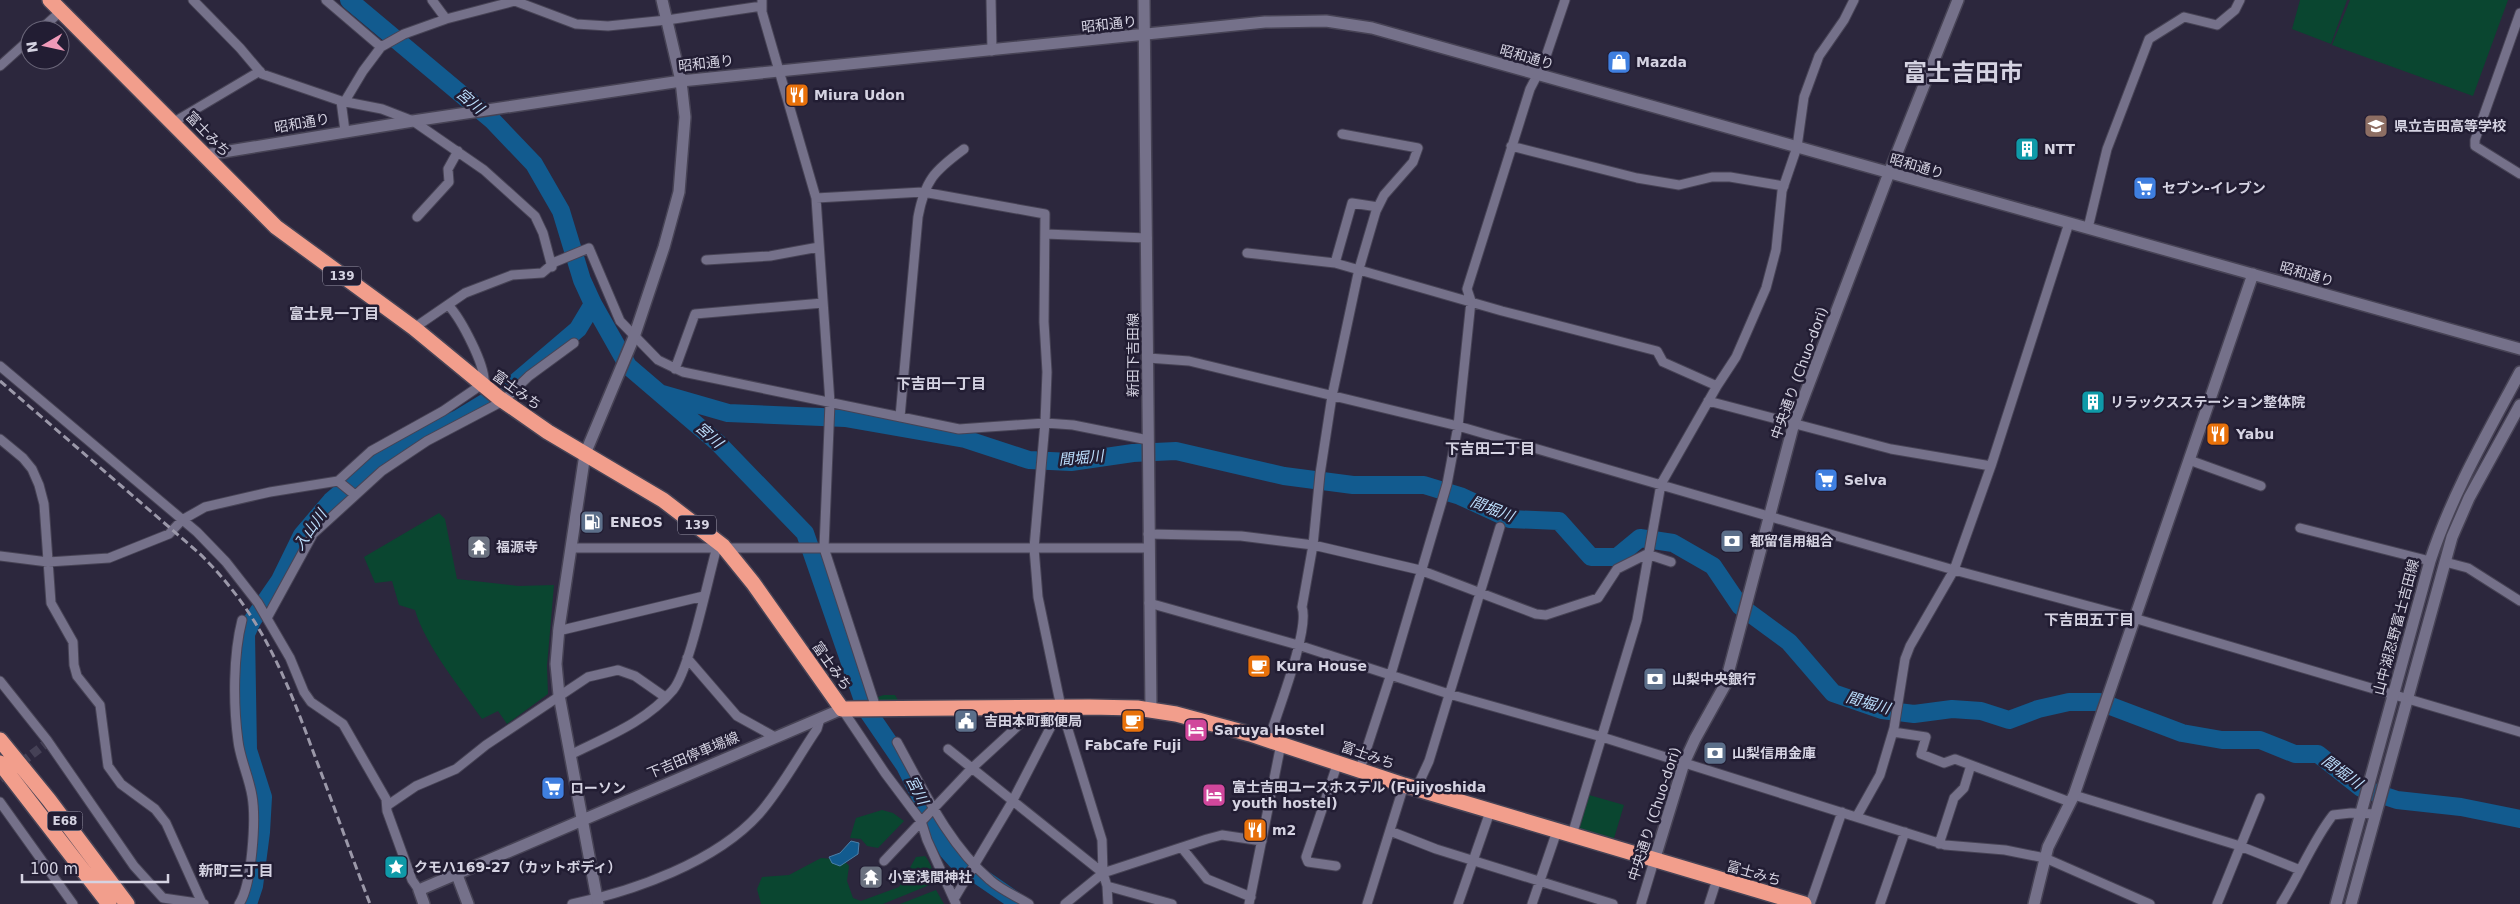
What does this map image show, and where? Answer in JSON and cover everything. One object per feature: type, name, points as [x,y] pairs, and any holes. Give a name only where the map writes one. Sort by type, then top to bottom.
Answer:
[{"type":"highway","name":"富士みち","points":[[56,5],[129,81],[174,122],[276,227],[414,328],[501,399],[662,500],[720,547],[754,583],[847,709],[1061,707],[1151,710],[1176,714],[1275,742],[1410,786],[1654,861],[1804,904]]},
{"type":"highway","name":"E68","points":[[0,740],[49,800],[127,904]]},
{"type":"highway","name":"E68","points":[[0,763],[109,904]]},
{"type":"street","points":[[193,0],[260,71],[282,82],[343,101],[382,109],[413,121],[484,170],[535,216],[544,233],[554,264]]},
{"type":"street","points":[[326,0],[382,46]]},
{"type":"street","points":[[432,0],[446,19]]},
{"type":"street","points":[[536,10],[538,0]]},
{"type":"street","points":[[598,901],[559,695],[556,664],[558,632],[586,454],[634,337],[664,247],[679,192],[684,117],[681,81],[662,0]]},
{"type":"street","points":[[991,0],[992,51]]},
{"type":"street","name":"新田下吉田線","points":[[1144,0],[1151,710]]},
{"type":"street","points":[[1360,769],[1391,674],[1420,570],[1447,484],[1458,426],[1471,301],[1467,289],[1511,146],[1536,76],[1544,62],[1565,0]]},
{"type":"street","points":[[1572,835],[1637,620],[1647,554],[1661,484],[1717,386],[1736,357],[1766,288],[1776,250],[1784,186],[1797,148],[1804,97],[1808,83],[1819,56],[1844,20],[1854,0]]},
{"type":"street","name":"中央通り (Chuo-dori)","points":[[1641,904],[1684,763],[1725,685],[1768,514],[1794,422],[1888,174],[1958,0]]},
{"type":"street","points":[[2088,228],[2107,149],[2149,39],[2184,17],[2217,25],[2235,10],[2240,0]]},
{"type":"street","points":[[346,131],[343,101],[382,46],[404,34],[446,19],[458,18],[481,5],[515,1],[576,24],[608,26],[667,20],[762,3],[762,12],[816,198],[830,406],[822,548],[874,708]]},
{"type":"street","points":[[46,20],[56,5]]},
{"type":"street","points":[[2520,13],[2475,140],[2475,146],[2520,174]]},
{"type":"street","name":"昭和通り","points":[[205,155],[500,107],[681,81],[1265,22],[1300,20],[1342,23],[1381,30],[1536,76],[2520,349]]},
{"type":"street","points":[[0,66],[20,48]]},
{"type":"street","points":[[174,122],[260,71]]},
{"type":"street","points":[[1182,848],[1206,879],[1250,900],[1262,841],[1275,742],[1305,614],[1302,607],[1313,545],[1320,495],[1320,474],[1332,396],[1359,269],[1378,207],[1384,196],[1413,162],[1418,148],[1342,134]]},
{"type":"street","points":[[1511,146],[1638,178],[1679,185],[1712,177],[1730,177],[1784,186]]},
{"type":"street","points":[[900,417],[918,217],[923,192],[926,184],[946,162],[964,149]]},
{"type":"street","points":[[417,217],[449,182],[448,170],[458,151]]},
{"type":"street","points":[[816,198],[923,192],[1045,214],[1044,322],[1047,372],[1045,423],[1040,461],[1034,548],[1038,598],[1061,707],[1102,840],[1103,873],[1107,886],[1108,904]]},
{"type":"street","points":[[1335,263],[1352,203],[1378,207]]},
{"type":"street","points":[[1857,816],[1880,775],[1893,730],[1905,659],[1910,646],[1954,570],[1991,466],[2069,223]]},
{"type":"street","points":[[1045,234],[1147,238]]},
{"type":"street","points":[[706,260],[777,255],[820,246]]},
{"type":"street","points":[[414,328],[449,306],[465,293],[512,274],[542,273],[554,264],[589,248],[620,321],[658,360],[683,372],[830,406],[959,429],[1045,423],[1073,425],[1148,447]]},
{"type":"street","points":[[1247,254],[1335,263],[1657,351],[1663,362],[1717,386]]},
{"type":"street","points":[[2034,904],[2048,847],[2072,798],[2111,692],[2254,274]]},
{"type":"street","points":[[675,369],[695,314],[823,302]]},
{"type":"street","points":[[0,556],[48,562],[109,558],[169,534],[182,520],[205,507],[220,502],[340,482],[372,451],[483,386],[484,378],[479,360],[455,312],[449,306]]},
{"type":"street","points":[[266,616],[313,534],[354,495],[404,454],[501,399],[574,343]]},
{"type":"street","points":[[1148,358],[1189,361],[1458,426],[1768,514],[1954,570],[2137,619],[2408,701],[2520,732]]},
{"type":"street","points":[[0,366],[197,532],[226,562],[266,616],[290,658],[304,692],[311,702],[343,724],[388,805],[387,811],[412,880],[419,890],[424,904]]},
{"type":"street","name":"山中湖忍野富士吉田線","points":[[2336,904],[2430,561],[2455,493],[2520,372]]},
{"type":"street","points":[[1708,402],[1762,417],[1794,422],[1891,449],[1991,466]]},
{"type":"street","points":[[2352,904],[2445,562],[2460,516],[2520,405]]},
{"type":"street","points":[[0,439],[23,458],[32,469],[39,484],[44,504],[51,603],[73,642],[74,665],[77,676],[100,705],[108,766],[121,784],[155,809],[166,823],[203,904]]},
{"type":"street","points":[[2189,460],[2261,486]]},
{"type":"street","points":[[340,482],[354,495]]},
{"type":"street","points":[[1366,904],[1390,831],[1410,786],[1429,761],[1500,527]]},
{"type":"street","points":[[2300,528],[2430,561]]},
{"type":"street","points":[[1148,534],[1241,536],[1313,545],[1420,570],[1480,594],[1523,607],[1536,614],[1546,615],[1598,598],[1617,569],[1647,554],[1672,562]]},
{"type":"street","points":[[570,755],[633,724],[674,689],[687,658],[720,547]]},
{"type":"street","points":[[571,548],[1148,548]]},
{"type":"street","points":[[2445,562],[2468,568],[2520,601]]},
{"type":"street","points":[[558,632],[704,596]]},
{"type":"street","points":[[1149,604],[1298,645],[1449,694],[1602,737],[1857,816],[1940,844],[2005,850],[2045,858],[2150,904]]},
{"type":"street","points":[[240,904],[248,884],[254,815],[248,775],[238,742],[236,716],[236,643],[242,620]]},
{"type":"street","points":[[687,658],[737,716],[774,736]]},
{"type":"street","points":[[388,805],[416,786],[456,769],[486,745],[588,677],[618,670],[635,676],[665,697]]},
{"type":"street","points":[[0,681],[134,866],[163,898],[203,904]]},
{"type":"street","points":[[955,901],[1012,802],[1061,707]]},
{"type":"street","points":[[884,861],[971,769],[1020,724],[1031,708]]},
{"type":"street","points":[[847,709],[884,773],[921,821],[927,840],[955,901]]},
{"type":"street","name":"下吉田停車場線","points":[[419,890],[774,736],[847,709]]},
{"type":"street","points":[[572,904],[598,901],[695,862],[726,845],[759,814],[817,729],[820,719]]},
{"type":"street","points":[[1893,730],[1926,737],[1920,754],[1944,763],[1955,759],[2072,798],[2240,846],[2300,870]]},
{"type":"street","points":[[896,742],[950,834],[974,865],[991,881],[1029,904]]},
{"type":"street","points":[[948,749],[1103,873]]},
{"type":"street","points":[[1336,866],[1308,862],[1306,857],[1338,762]]},
{"type":"street","points":[[1940,844],[1954,798],[1964,788],[1971,765]]},
{"type":"street","points":[[2217,904],[2260,798]]},
{"type":"street","points":[[0,802],[73,904]]},
{"type":"street","points":[[1458,904],[1491,810]]},
{"type":"street","points":[[2281,904],[2325,825],[2333,815],[2360,814],[2378,810]]},
{"type":"street","points":[[1810,904],[1842,812]]},
{"type":"street","points":[[1390,831],[1436,849],[1613,904]]},
{"type":"street","points":[[1532,904],[1557,831]]},
{"type":"street","points":[[1880,904],[1905,832]]},
{"type":"street","points":[[1065,904],[1103,873],[1222,835],[1262,841]]},
{"type":"street","points":[[457,875],[468,904]]},
{"type":"street","points":[[1709,904],[1717,879]]},
{"type":"street","points":[[1107,886],[1172,904]]},
{"type":"green space","points":[[2300,0],[2347,0],[2331,44],[2292,29]]},
{"type":"green space","points":[[2350,0],[2508,0],[2473,96],[2332,45]]},
{"type":"green space","points":[[439,513],[445,519],[457,579],[518,586],[554,585],[547,666],[548,694],[507,724],[498,711],[482,719],[435,652],[420,624],[415,610],[399,605],[392,581],[375,583],[364,557]]},
{"type":"green space","points":[[884,695],[895,695],[899,702],[877,707],[874,698]]},
{"type":"green space","points":[[1589,795],[1624,805],[1612,845],[1578,833]]},
{"type":"green space","points":[[882,810],[893,813],[904,821],[878,848],[867,846],[861,839],[850,838],[856,818]]},
{"type":"green space","points":[[839,854],[849,866],[847,881],[853,898],[861,901],[899,887],[916,857],[925,856],[929,862],[933,873],[932,884],[883,904],[761,904],[757,889],[762,877],[789,875],[821,858],[833,859]]},
{"type":"green space","points":[[936,890],[944,904],[900,904]]},
{"type":"water","points":[[851,841],[859,843],[858,854],[840,866],[832,863],[829,857],[840,853]]},
{"type":"waterway","name":"宮川","points":[[349,0],[492,120],[534,164],[561,211],[582,280],[593,304],[628,366],[718,443],[805,533],[866,709],[905,766],[948,851],[956,860],[1020,904]]},
{"type":"waterway","name":"入山川","points":[[248,904],[254,886],[261,832],[263,797],[248,750],[246,634],[252,621],[280,580],[302,535],[331,501],[395,447],[458,419],[509,388],[578,329],[593,304]]},
{"type":"waterway","name":"間堀川","points":[[662,394],[728,413],[845,418],[965,439],[1029,460],[1071,462],[1133,453],[1176,451],[1284,476],[1353,485],[1424,485],[1460,496],[1510,519],[1559,521],[1591,557],[1617,557],[1640,538],[1673,543],[1713,566],[1740,606],[1789,642],[1833,693],[1882,710],[1914,714],[1952,709],[1981,711],[2009,720],[2038,709],[2069,702],[2100,702],[2182,733],[2222,740],[2260,740],[2295,754],[2318,754],[2361,788],[2397,800],[2461,807],[2520,819]]},
{"type":"tunnel","points":[[0,779],[44,745]]},
{"type":"railway","points":[[0,381],[199,553],[240,600],[271,650],[295,704],[370,904]]},
{"type":"place","name":"Mazda","points":[[1619,62]]},
{"type":"place","name":"Miura Udon","points":[[797,95]]},
{"type":"place","name":"県立吉田高等学校","points":[[2376,126]]},
{"type":"place","name":"NTT","points":[[2027,149]]},
{"type":"place","name":"セブン-イレブン","points":[[2145,188]]},
{"type":"place","name":"リラックスステーション整体院","points":[[2093,402]]},
{"type":"place","name":"Yabu","points":[[2218,434]]},
{"type":"place","name":"Selva","points":[[1826,480]]},
{"type":"place","name":"ENEOS","points":[[592,522]]},
{"type":"place","name":"都留信用組合","points":[[1732,541]]},
{"type":"place","name":"福源寺","points":[[479,547]]},
{"type":"place","name":"Kura House","points":[[1259,666]]},
{"type":"place","name":"山梨中央銀行","points":[[1655,679]]},
{"type":"place","name":"吉田本町郵便局","points":[[966,721]]},
{"type":"place","name":"FabCafe Fuji","points":[[1133,721]]},
{"type":"place","name":"Saruya Hostel","points":[[1196,730]]},
{"type":"place","name":"山梨信用金庫","points":[[1715,753]]},
{"type":"place","name":"ローソン","points":[[553,788]]},
{"type":"place","name":"富士吉田ユースホステル (Fujiyoshida youth hostel)","points":[[1214,795]]},
{"type":"place","name":"m2","points":[[1255,830]]},
{"type":"place","name":"クモハ169-27（カットボディ）","points":[[396,867]]},
{"type":"place","name":"小室浅間神社","points":[[871,877]]},
{"type":"district","name":"富士吉田市","points":[[1963,73]]},
{"type":"district","name":"富士見一丁目","points":[[334,314]]},
{"type":"district","name":"下吉田一丁目","points":[[941,384]]},
{"type":"district","name":"下吉田二丁目","points":[[1490,449]]},
{"type":"district","name":"下吉田五丁目","points":[[2089,620]]},
{"type":"district","name":"新町三丁目","points":[[236,871]]}]
